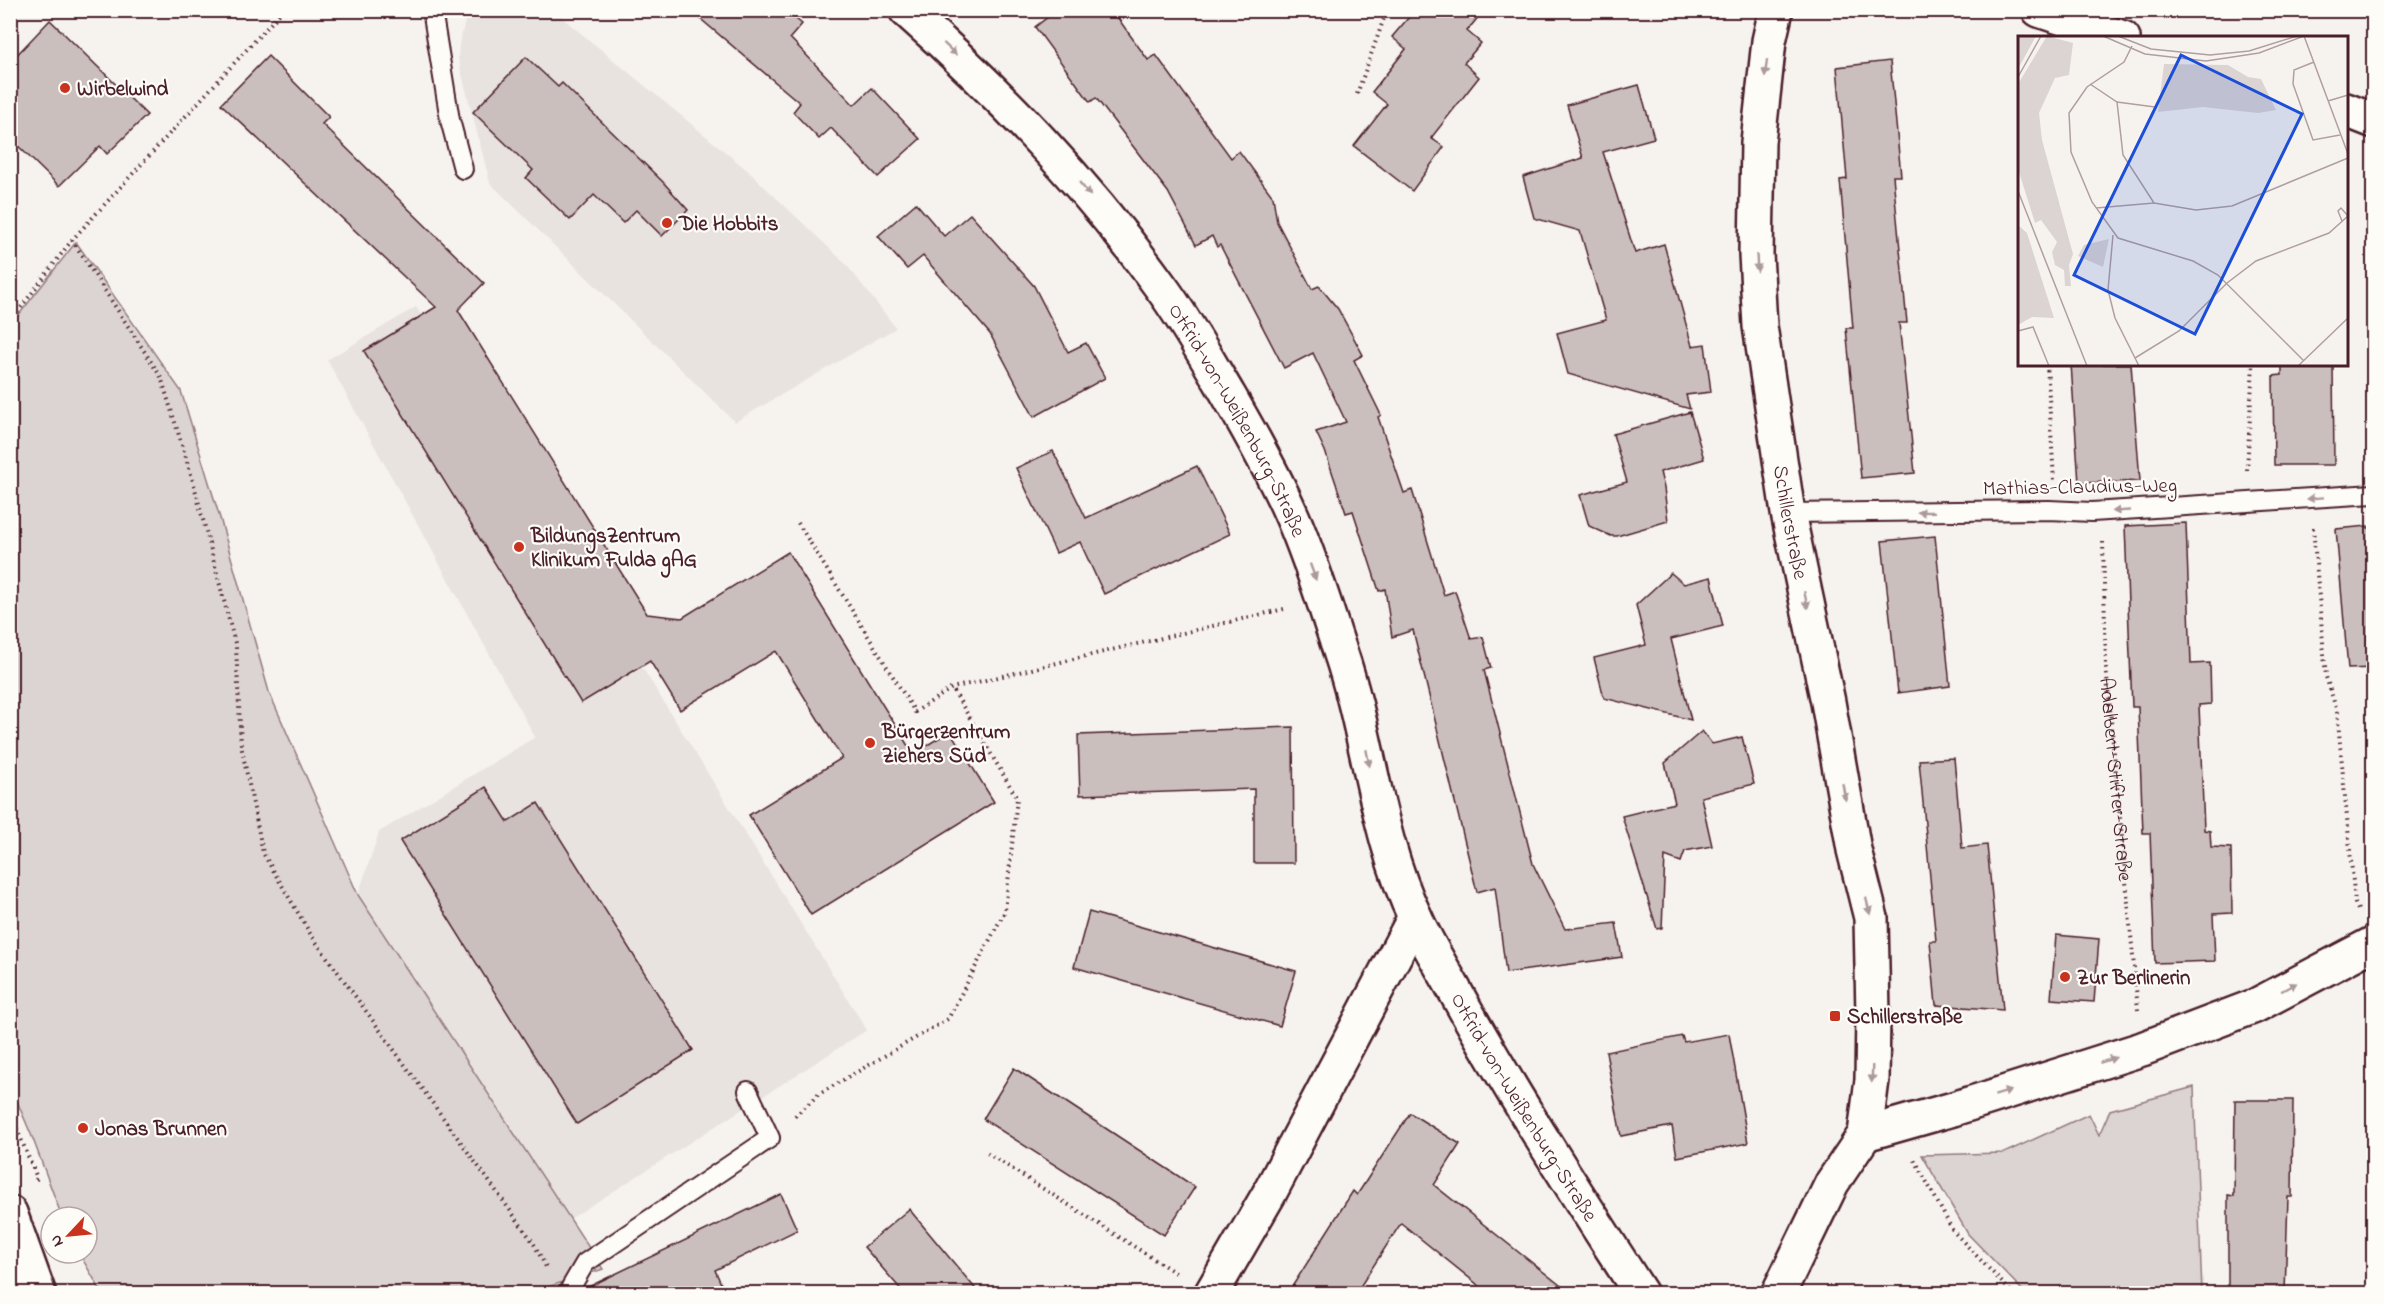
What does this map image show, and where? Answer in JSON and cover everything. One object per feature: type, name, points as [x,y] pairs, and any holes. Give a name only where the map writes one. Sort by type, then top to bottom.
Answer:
[{"type":"street","name":"Otfrid-von-Weißenburg-Straße","points":[[906,10],[947,46],[1055,153],[1108,216],[1164,290],[1249,431],[1292,515],[1323,600],[1359,715],[1377,808],[1415,917],[1478,1032],[1534,1126],[1641,1293]]},
{"type":"street","name":"Schillerstraße","points":[[1776,10],[1758,142],[1756,254],[1760,326],[1788,513],[1828,702],[1854,849],[1870,918],[1872,1080],[1865,1134],[1832,1183],[1778,1293]]},
{"type":"street","points":[[2039,10],[2117,36]]},
{"type":"street","points":[[2348,111],[2373,121]]},
{"type":"street","points":[[1199,1287],[1269,1194],[1415,917]]},
{"type":"street","points":[[1865,1134],[2142,1049],[2255,1006],[2373,943]]},
{"type":"street","points":[[10,1213],[39,1293]]},
{"type":"lane","points":[[432,10],[450,120],[463,169]]},
{"type":"lane","name":"Mathias-Claudius-Weg","points":[[1788,513],[2049,510],[2092,512],[2373,494]]},
{"type":"lane","points":[[571,1293],[571,1287],[585,1263],[770,1138],[748,1091]]},
{"type":"path","points":[[10,322],[72,240],[284,10]]},
{"type":"path","points":[[1357,94],[1387,10]]},
{"type":"path","points":[[72,240],[161,377],[193,481],[236,647],[241,745],[263,853],[311,935],[533,1242],[550,1273]]},
{"type":"path","points":[[2047,366],[2054,483],[2049,510]]},
{"type":"path","points":[[2241,503],[2247,478],[2253,366]]},
{"type":"path","points":[[2304,499],[2313,522],[2325,677],[2337,711],[2355,903],[2373,943]]},
{"type":"path","name":"Adalbert-Stifter-Straße","points":[[2092,512],[2102,536],[2106,667],[2142,1049]]},
{"type":"path","points":[[798,523],[915,712],[952,688],[1323,600]]},
{"type":"path","points":[[770,1138],[819,1094],[948,1019],[1005,911],[1017,798],[952,688]]},
{"type":"path","points":[[10,1112],[37,1178]]},
{"type":"path","points":[[1896,1125],[1953,1231],[2013,1293]]},
{"type":"path","points":[[987,1153],[1199,1287]]},
{"type":"shaded area","name":"Die Hobbits","points":[[468,11],[554,11],[746,169],[846,264],[896,328],[735,422],[490,183],[458,59],[459,44]]},
{"type":"shaded area","points":[[76,242],[181,391],[269,692],[358,895],[603,1269],[526,1294],[102,1293],[86,1265],[99,1265],[99,1205],[58,1205],[11,1087],[10,326]]},
{"type":"shaded area","points":[[416,307],[458,370],[867,1030],[570,1219],[358,895],[379,832],[535,737],[327,360]]},
{"type":"shaded area","points":[[2194,1087],[2202,1293],[2025,1293],[1968,1234],[1922,1155],[2004,1153],[2089,1114],[2099,1135],[2110,1110]]},
{"type":"building","points":[[690,10],[785,10],[802,24],[790,38],[854,105],[872,88],[920,139],[878,177],[831,128],[819,139],[793,112],[800,103]]},
{"type":"building","points":[[1057,10],[1112,10],[1148,60],[1156,55],[1231,158],[1239,151],[1273,197],[1277,222],[1312,289],[1319,286],[1338,309],[1363,355],[1354,360],[1381,415],[1378,417],[1404,493],[1412,490],[1444,595],[1455,591],[1471,639],[1483,637],[1491,668],[1484,670],[1533,864],[1565,929],[1616,923],[1622,957],[1506,973],[1495,887],[1477,892],[1413,630],[1392,637],[1385,589],[1379,591],[1353,511],[1346,513],[1325,451],[1316,432],[1346,422],[1313,353],[1284,368],[1220,245],[1217,247],[1212,236],[1196,245],[1168,192],[1096,98],[1090,102],[1035,27]]},
{"type":"building","points":[[1415,10],[1484,10],[1467,31],[1481,43],[1464,63],[1479,77],[1431,138],[1444,147],[1412,191],[1354,146],[1387,104],[1372,92],[1406,49],[1392,37]]},
{"type":"building","name":"Wirbelwind","points":[[50,20],[147,115],[107,154],[100,146],[59,186],[10,138],[10,62]]},
{"type":"building","points":[[268,56],[329,117],[322,124],[484,283],[458,310],[647,614],[682,618],[788,552],[913,754],[950,731],[994,802],[811,915],[749,815],[842,758],[776,651],[680,710],[650,661],[581,703],[364,351],[436,307],[221,104]]},
{"type":"building","points":[[526,57],[558,87],[562,83],[663,182],[688,210],[662,236],[636,210],[623,223],[594,195],[570,220],[526,178],[533,170],[473,112]]},
{"type":"building","points":[[1890,61],[1901,176],[1893,176],[1907,323],[1899,323],[1915,473],[1861,478],[1846,328],[1853,328],[1840,180],[1847,179],[1837,67]]},
{"type":"building","points":[[1639,85],[1654,138],[1603,152],[1635,253],[1664,244],[1692,346],[1705,344],[1711,392],[1686,395],[1690,409],[1568,374],[1557,333],[1606,320],[1580,231],[1534,218],[1523,177],[1583,158],[1567,105]]},
{"type":"building","points":[[916,203],[944,236],[970,214],[1034,286],[1068,352],[1086,343],[1105,378],[1034,417],[990,334],[923,256],[907,269],[878,236]]},
{"type":"building","points":[[2071,366],[2131,366],[2140,481],[2079,483]]},
{"type":"building","points":[[2282,366],[2333,366],[2334,465],[2274,465],[2273,376],[2282,375]]},
{"type":"building","points":[[1690,412],[1704,459],[1660,472],[1668,521],[1617,536],[1611,536],[1589,526],[1580,495],[1627,482],[1613,434]]},
{"type":"building","points":[[1053,451],[1086,518],[1197,466],[1230,534],[1104,594],[1080,542],[1056,553],[1016,468]]},
{"type":"building","points":[[2186,523],[2191,664],[2210,663],[2211,704],[2199,705],[2204,830],[2210,831],[2211,847],[2231,848],[2232,913],[2213,914],[2215,961],[2155,963],[2150,833],[2143,833],[2138,707],[2132,707],[2125,526]]},
{"type":"building","points":[[2368,526],[2368,528],[2373,528],[2373,668],[2348,669],[2336,529]]},
{"type":"building","points":[[1935,536],[1950,686],[1898,693],[1882,541]]},
{"type":"building","points":[[1671,573],[1684,584],[1711,577],[1723,626],[1671,639],[1691,720],[1604,698],[1594,658],[1646,645],[1636,605]]},
{"type":"building","points":[[1293,727],[1294,863],[1254,863],[1254,789],[1080,795],[1078,735]]},
{"type":"building","points":[[1702,731],[1712,744],[1742,737],[1754,784],[1701,797],[1712,846],[1685,851],[1681,862],[1665,856],[1662,928],[1657,929],[1622,816],[1675,803],[1665,763]]},
{"type":"building","points":[[1954,758],[1962,848],[1987,845],[2003,1010],[1936,1005],[1930,941],[1936,941],[1919,760]]},
{"type":"building","points":[[486,787],[508,822],[538,803],[693,1050],[577,1124],[400,841]]},
{"type":"building","points":[[1089,912],[1296,971],[1280,1026],[1074,967]]},
{"type":"building","points":[[2056,935],[2099,939],[2094,1002],[2051,999]]},
{"type":"building","points":[[1729,1034],[1748,1143],[1677,1157],[1672,1126],[1621,1136],[1606,1052],[1682,1036],[1684,1042]]},
{"type":"building","points":[[1014,1068],[1195,1187],[1164,1235],[983,1119]]},
{"type":"building","points":[[2235,1100],[2293,1100],[2292,1197],[2288,1197],[2285,1293],[2228,1293],[2228,1195],[2234,1196]]},
{"type":"building","points":[[1410,1113],[1460,1144],[1434,1185],[1570,1293],[1488,1293],[1401,1223],[1356,1293],[1288,1293],[1353,1191],[1357,1195]]},
{"type":"building","points":[[781,1194],[797,1230],[715,1270],[725,1293],[582,1293],[582,1290]]},
{"type":"building","points":[[909,1209],[979,1293],[904,1293],[864,1247]]},
{"type":"place","name":"Wirbelwind","points":[[65,88]]},
{"type":"place","name":"Die Hobbits","points":[[667,223]]},
{"type":"place","name":"BildungsZentrum Klinikum Fulda gAG","points":[[519,547]]},
{"type":"place","name":"Bürgerzentrum Ziehers Süd","points":[[870,743]]},
{"type":"place","name":"Zur Berlinerin","points":[[2065,977]]},
{"type":"place","name":"Schillerstraße","points":[[1835,1016]]},
{"type":"place","name":"Jonas Brunnen","points":[[83,1128]]}]
